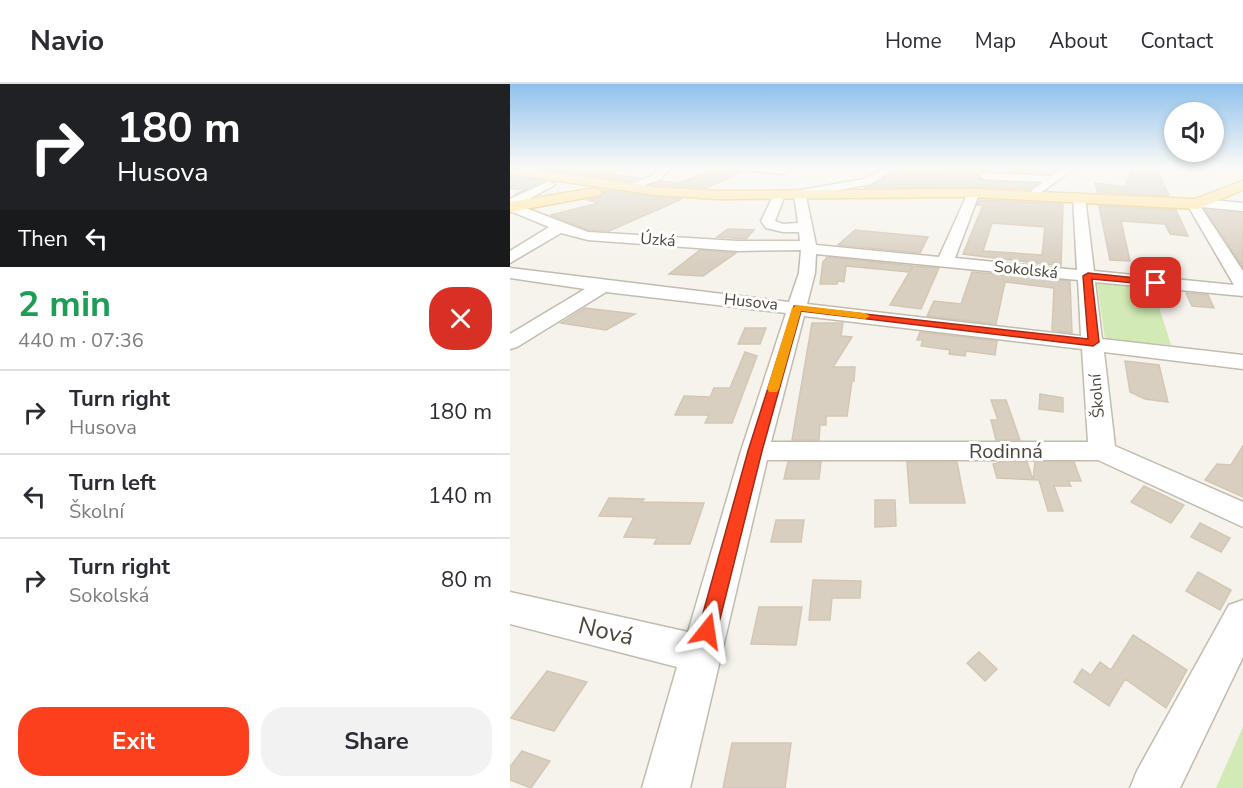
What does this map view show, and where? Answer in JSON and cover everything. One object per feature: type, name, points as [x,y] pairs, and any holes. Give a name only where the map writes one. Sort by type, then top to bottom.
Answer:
[{"type":"main road","points":[[511,206],[555,199]]},
{"type":"main road","points":[[1115,199],[1197,203],[1206,199]]},
{"type":"street","points":[[666,788],[755,451],[807,273],[808,240],[792,199]]},
{"type":"street","points":[[945,262],[971,199]]},
{"type":"street","name":"Školní","points":[[1079,199],[1088,276],[1102,451]]},
{"type":"street","points":[[1197,203],[1243,207]]},
{"type":"street","points":[[1197,203],[1243,285]]},
{"type":"street","name":"Úzká","points":[[511,206],[561,228],[588,236],[738,246],[808,240]]},
{"type":"street","points":[[510,258],[552,231],[561,228]]},
{"type":"street","name":"Sokolská","points":[[808,240],[945,262],[1243,291]]},
{"type":"street","name":"Husova","points":[[510,273],[1243,362]]},
{"type":"street","points":[[510,343],[603,286]]},
{"type":"street","name":"Rodinná","points":[[755,451],[1102,451],[1243,515]]},
{"type":"street","name":"Nová","points":[[510,608],[701,654]]},
{"type":"street","points":[[1154,788],[1243,617]]},
{"type":"green space","points":[[1097,282],[1152,285],[1171,345],[1105,339]]},
{"type":"green space","points":[[1243,727],[1243,788],[1216,788]]},
{"type":"building","points":[[682,199],[609,231],[588,230],[551,215],[599,203],[588,200]]},
{"type":"building","points":[[979,200],[1063,204],[1061,266],[963,254],[983,205],[977,205]],"holes":[[[992,223],[1045,227],[1042,255],[983,251]]]},
{"type":"building","points":[[1099,206],[1176,210],[1188,236],[1170,234],[1165,224],[1121,221],[1130,261],[1110,260]]},
{"type":"building","points":[[1205,210],[1243,213],[1243,267]]},
{"type":"building","points":[[728,229],[754,230],[746,239],[717,237]]},
{"type":"building","points":[[855,230],[928,237],[920,253],[838,245]]},
{"type":"building","points":[[700,250],[736,253],[703,276],[669,274]]},
{"type":"building","points":[[827,257],[912,266],[909,272],[846,266],[844,282],[820,284],[823,262]]},
{"type":"building","points":[[913,266],[939,268],[921,309],[890,305]]},
{"type":"building","points":[[972,272],[1070,281],[1072,333],[1052,330],[1054,288],[1005,282],[996,324],[927,316],[934,301],[961,304]]},
{"type":"building","points":[[1186,293],[1208,295],[1214,308],[1192,306]]},
{"type":"building","points":[[585,308],[635,314],[606,330],[561,323]]},
{"type":"building","points":[[812,323],[843,323],[841,336],[852,337],[833,367],[855,367],[854,381],[852,381],[847,416],[826,416],[826,425],[820,425],[819,440],[792,440]]},
{"type":"building","points":[[745,328],[766,328],[760,344],[738,344]]},
{"type":"building","points":[[920,332],[997,341],[995,355],[966,351],[965,356],[949,354],[950,350],[921,346],[923,340],[917,340]]},
{"type":"building","points":[[745,352],[757,356],[732,423],[705,423],[709,415],[675,415],[684,396],[710,397],[714,388],[730,388]]},
{"type":"building","points":[[1125,361],[1159,365],[1168,402],[1145,399],[1130,392]]},
{"type":"building","points":[[1040,394],[1063,398],[1063,412],[1039,409]]},
{"type":"building","points":[[991,400],[1006,400],[1020,440],[996,440],[991,420],[998,420]]},
{"type":"building","points":[[1243,446],[1243,497],[1205,480],[1217,464],[1231,465]]},
{"type":"building","points":[[788,462],[821,462],[819,479],[784,479]]},
{"type":"building","points":[[907,462],[957,462],[965,503],[910,503]]},
{"type":"building","points":[[1027,462],[1033,480],[997,478],[993,464]]},
{"type":"building","points":[[1035,462],[1074,462],[1081,481],[1068,481],[1071,486],[1054,486],[1063,511],[1048,511],[1039,480],[1033,480]]},
{"type":"building","points":[[1144,486],[1184,505],[1171,523],[1131,502]]},
{"type":"building","points":[[609,498],[644,499],[642,502],[704,503],[690,544],[654,544],[657,538],[624,537],[634,517],[599,516]]},
{"type":"building","points":[[875,500],[895,500],[896,526],[875,527]]},
{"type":"building","points":[[776,520],[804,520],[801,542],[771,542]]},
{"type":"building","points":[[1200,523],[1230,538],[1221,552],[1191,537]]},
{"type":"building","points":[[1198,572],[1231,590],[1220,610],[1186,591]]},
{"type":"building","points":[[813,580],[861,581],[860,598],[832,598],[830,620],[809,620]]},
{"type":"building","points":[[759,607],[802,607],[796,645],[751,644]]},
{"type":"building","points":[[1133,635],[1187,670],[1166,708],[1125,679],[1109,706],[1074,682],[1082,669],[1091,675],[1100,662],[1111,670]]},
{"type":"building","points":[[979,652],[997,669],[985,681],[967,663]]},
{"type":"building","points":[[547,671],[587,682],[554,731],[511,718]]},
{"type":"building","points":[[732,743],[791,743],[785,788],[723,788]]},
{"type":"building","points":[[522,751],[550,761],[531,788],[510,780],[510,767]]},
{"type":"slow traffic","points":[[773,389],[797,308],[865,316]]},
{"type":"route","points":[[707,631],[755,451],[797,308],[1093,342],[1088,276],[1156,283]]}]
